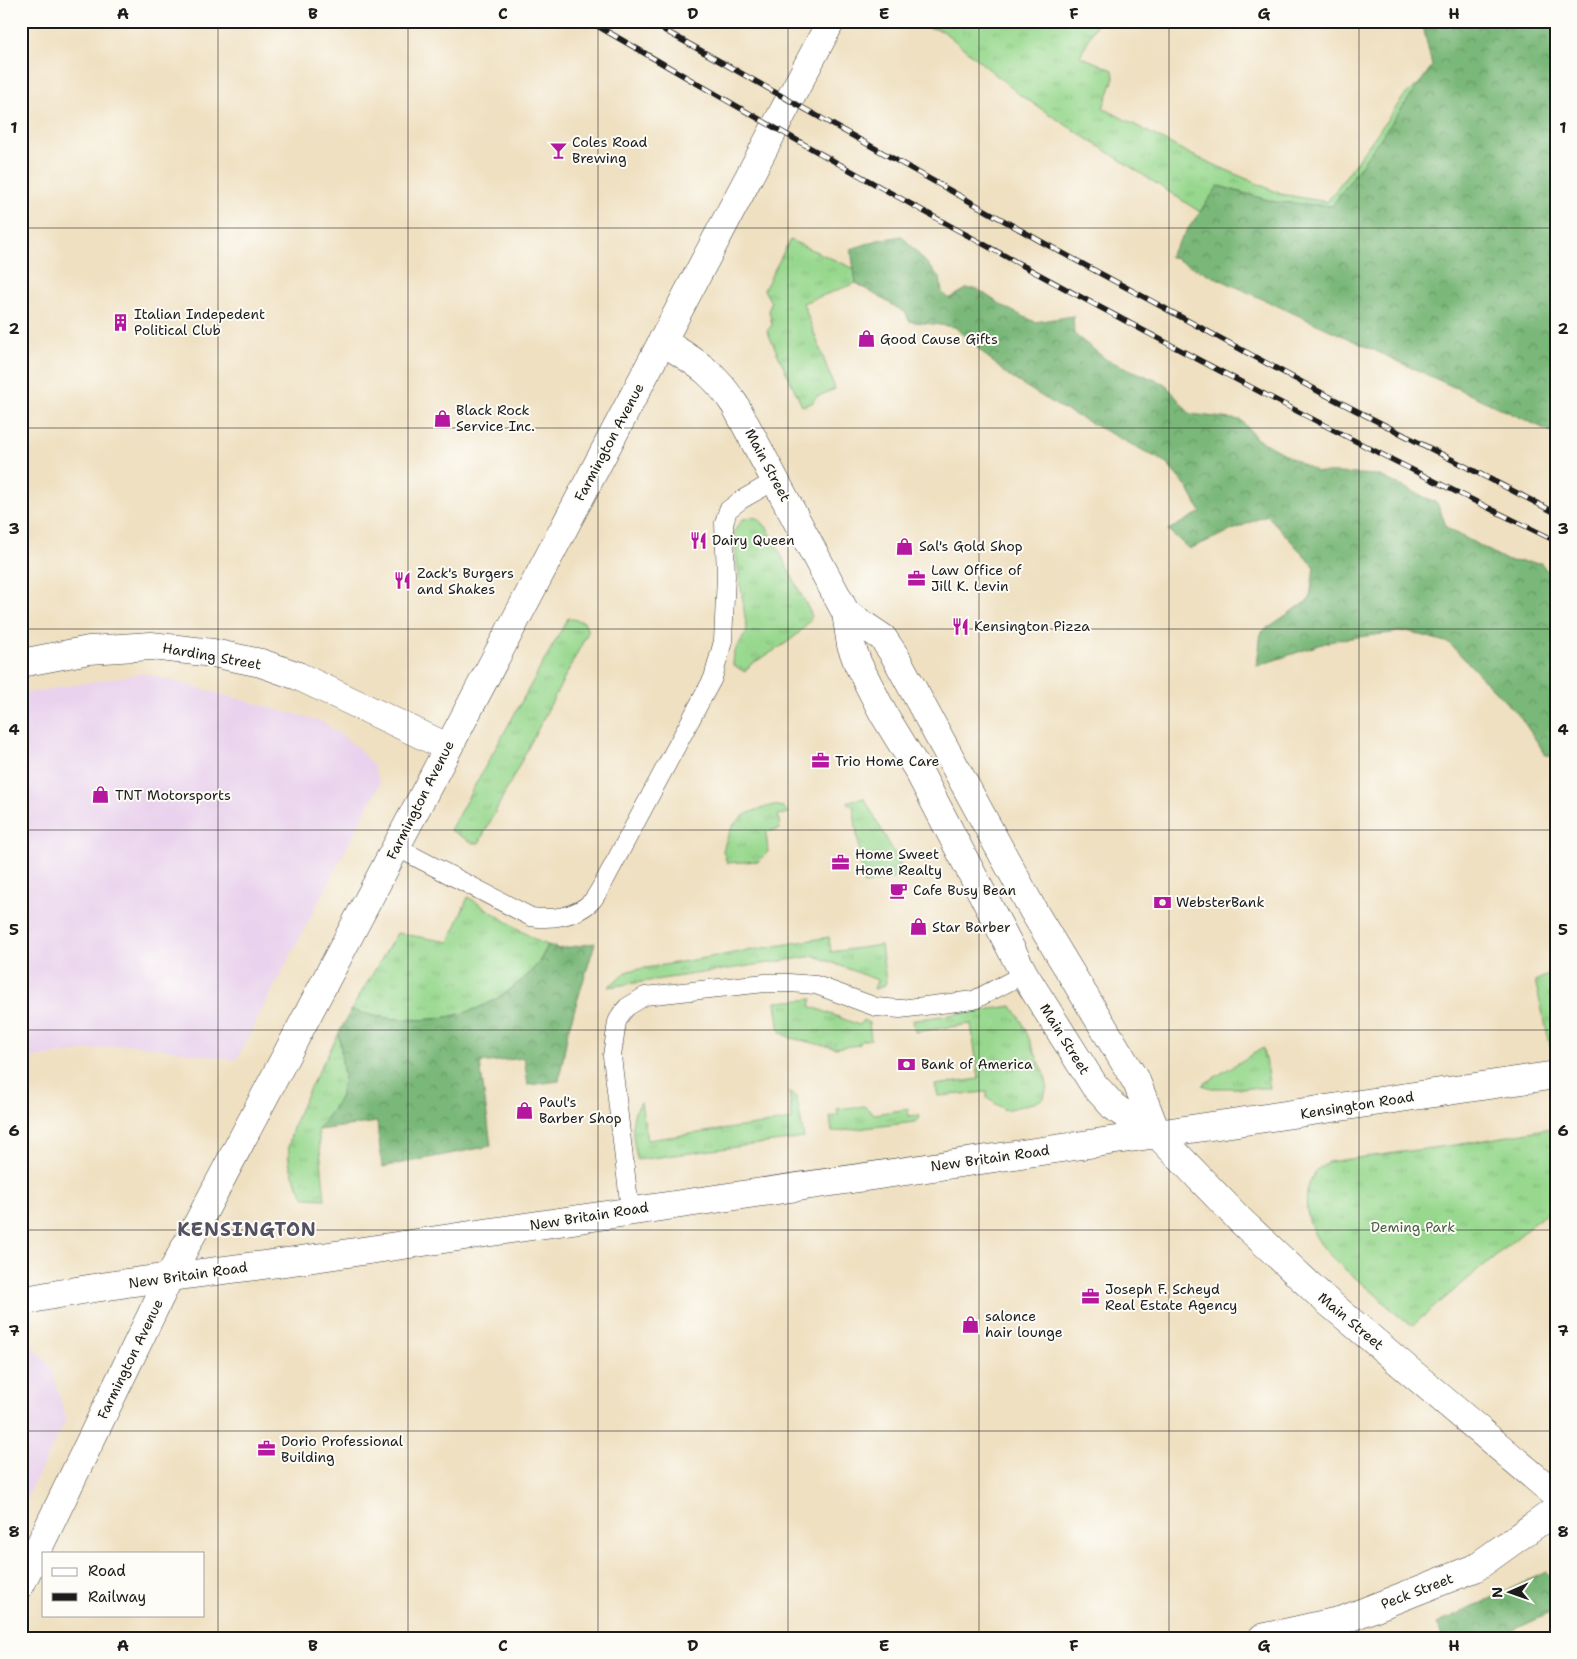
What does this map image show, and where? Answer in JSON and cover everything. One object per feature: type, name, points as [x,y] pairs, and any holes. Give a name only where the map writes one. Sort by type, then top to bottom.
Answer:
[{"type":"main road","name":"Farmington Avenue","points":[[21,1584],[170,1276],[831,21]]},
{"type":"main road","name":"Main Street","points":[[662,342],[699,364],[720,382],[776,480],[846,612],[851,644],[858,664],[884,713],[918,770],[1024,974],[1094,1085],[1114,1106],[1132,1120],[1157,1134],[1241,1221],[1321,1296],[1556,1494]]},
{"type":"main road","name":"Main Street","points":[[846,612],[883,638],[889,646],[1058,953],[1137,1083],[1147,1103],[1157,1134]]},
{"type":"main road","name":"Harding Street","points":[[21,663],[89,650],[150,646],[222,655],[261,663],[298,676],[447,747]]},
{"type":"main road","points":[[884,713],[917,696]]},
{"type":"main road","points":[[938,811],[969,794]]},
{"type":"main road","points":[[1024,974],[1058,953]]},
{"type":"main road","name":"Kensington Road","points":[[1157,1134],[1556,1075]]},
{"type":"main road","name":"New Britain Road","points":[[21,1301],[170,1276],[303,1260],[630,1210],[1157,1134]]},
{"type":"main road","name":"Peck Street","points":[[1262,1638],[1343,1620],[1475,1568],[1556,1510]]},
{"type":"lane","points":[[396,847],[530,917],[546,919],[569,915],[591,901],[604,882],[713,678],[723,641],[726,576],[724,523],[728,510],[741,500],[776,480]]},
{"type":"lane","points":[[630,1210],[612,1056],[617,1022],[627,1006],[635,1001],[645,996],[765,983],[789,983],[816,985],[876,1007],[900,1009],[974,1000],[1024,974]]},
{"type":"shaded area","points":[[144,673],[323,722],[357,747],[373,765],[380,784],[236,1060],[130,1044],[21,1060],[21,694]]},
{"type":"shaded area","points":[[21,1345],[35,1349],[52,1369],[66,1420],[21,1508]]},
{"type":"green space","points":[[903,21],[1098,21],[1080,56],[1113,70],[1114,78],[1103,108],[1190,154],[1281,194],[1327,202],[1405,95],[1422,81],[1332,206],[1275,202],[1219,186],[1200,212],[1020,95],[943,31]]},
{"type":"green space","points":[[1422,21],[1556,21],[1556,434],[1169,256],[1218,186],[1275,202],[1332,206],[1432,66]]},
{"type":"green space","points":[[902,236],[940,278],[942,292],[949,299],[966,289],[977,289],[1006,308],[1035,322],[1073,316],[1074,334],[1107,360],[1165,384],[1190,414],[1241,420],[1257,439],[1317,472],[1378,475],[1437,503],[1447,528],[1508,561],[1541,563],[1556,582],[1556,756],[1546,755],[1521,718],[1449,643],[1407,631],[1334,640],[1257,666],[1261,632],[1310,599],[1314,566],[1267,515],[1189,549],[1168,530],[1201,512],[1186,486],[1165,462],[1056,405],[1007,375],[955,327],[909,321],[906,313],[856,283],[851,249],[878,240]]},
{"type":"green space","points":[[790,240],[855,269],[856,283],[803,303],[835,389],[816,397],[812,403],[802,406],[767,331],[772,325],[769,310],[771,302],[764,290]]},
{"type":"green space","points":[[752,517],[759,519],[768,529],[812,616],[793,638],[750,665],[745,672],[733,665],[734,652],[747,631],[733,533],[743,519]]},
{"type":"green space","points":[[568,618],[584,622],[588,632],[479,843],[473,843],[450,830]]},
{"type":"green space","points":[[864,798],[907,876],[864,884],[853,805],[848,805],[848,801]]},
{"type":"green space","points":[[773,805],[783,807],[789,813],[778,815],[780,829],[766,832],[768,852],[759,861],[727,863],[723,851],[734,824],[753,811]]},
{"type":"green space","points":[[468,897],[539,942],[548,945],[538,963],[528,974],[499,997],[480,1007],[459,1014],[416,1020],[394,1019],[351,1010],[397,933],[449,942]]},
{"type":"green space","points":[[829,937],[831,952],[881,945],[886,982],[884,986],[874,989],[877,980],[815,956],[608,987],[628,971]]},
{"type":"green space","points":[[595,943],[568,1031],[559,1081],[528,1085],[524,1058],[480,1063],[491,1146],[382,1167],[377,1122],[318,1130],[340,1098],[344,1078],[339,1033],[351,1010],[394,1019],[416,1020],[459,1014],[480,1007],[499,997],[517,984],[536,966],[548,945],[559,949]]},
{"type":"green space","points":[[1556,971],[1556,1048],[1551,1048],[1535,981]]},
{"type":"green space","points":[[812,999],[810,1006],[859,1025],[863,1020],[869,1023],[871,1039],[860,1041],[859,1045],[835,1048],[791,1038],[780,1032],[776,1002]]},
{"type":"green space","points":[[1012,1006],[1022,1022],[1046,1079],[1047,1086],[1044,1098],[1034,1103],[1005,1110],[987,1098],[987,1092],[938,1096],[935,1085],[979,1079],[971,1024],[915,1032],[913,1020]]},
{"type":"green space","points":[[339,1033],[344,1078],[340,1098],[318,1130],[325,1199],[305,1198],[291,1170],[289,1160],[292,1131],[306,1096]]},
{"type":"green space","points":[[1263,1048],[1270,1088],[1212,1088],[1202,1085]]},
{"type":"green space","points":[[789,1092],[797,1098],[804,1138],[637,1160],[633,1137],[633,1122],[634,1115],[641,1102],[647,1140],[792,1120]]},
{"type":"green space","points":[[864,1106],[874,1114],[908,1109],[909,1116],[919,1115],[920,1117],[915,1122],[832,1132],[830,1117],[838,1115],[837,1109]]},
{"type":"green space","name":"Deming Park","points":[[1556,1127],[1556,1205],[1413,1325],[1398,1315],[1338,1264],[1314,1234],[1307,1211],[1308,1188],[1318,1169],[1328,1162],[1469,1143]]},
{"type":"green space","points":[[1546,1572],[1556,1583],[1556,1626],[1550,1613],[1496,1638],[1441,1638],[1437,1624]]},
{"type":"railway","points":[[589,21],[827,157],[1068,290],[1311,418],[1556,541]]},
{"type":"railway","points":[[648,21],[1042,242],[1320,392],[1556,513]]},
{"type":"place","name":"Coles Road Brewing","points":[[558,150]]},
{"type":"place","name":"Italian Indepedent Political Club","points":[[120,322]]},
{"type":"place","name":"Good Cause Gifts","points":[[866,339]]},
{"type":"place","name":"Black Rock Service Inc.","points":[[442,418]]},
{"type":"place","name":"Dairy Queen","points":[[698,540]]},
{"type":"place","name":"Sal's Gold Shop","points":[[905,546]]},
{"type":"place","name":"Law Office of Jill K. Levin","points":[[917,578]]},
{"type":"place","name":"Zack's Burgers and Shakes","points":[[403,581]]},
{"type":"place","name":"Kensington Pizza","points":[[960,626]]},
{"type":"place","name":"Trio Home Care","points":[[821,761]]},
{"type":"place","name":"TNT Motorsports","points":[[101,795]]},
{"type":"place","name":"Home Sweet Home Realty","points":[[841,862]]},
{"type":"place","name":"Cafe Busy Bean","points":[[899,890]]},
{"type":"place","name":"WebsterBank","points":[[1162,902]]},
{"type":"place","name":"Star Barber","points":[[918,927]]},
{"type":"place","name":"Bank of America","points":[[907,1064]]},
{"type":"place","name":"Paul's Barber Shop","points":[[525,1110]]},
{"type":"place","name":"Joseph F. Scheyd Real Estate Agency","points":[[1091,1297]]},
{"type":"place","name":"salonce hair lounge","points":[[971,1324]]},
{"type":"place","name":"Dorio Professional Building","points":[[267,1449]]},
{"type":"district","name":"KENSINGTON","points":[[247,1229]]}]
